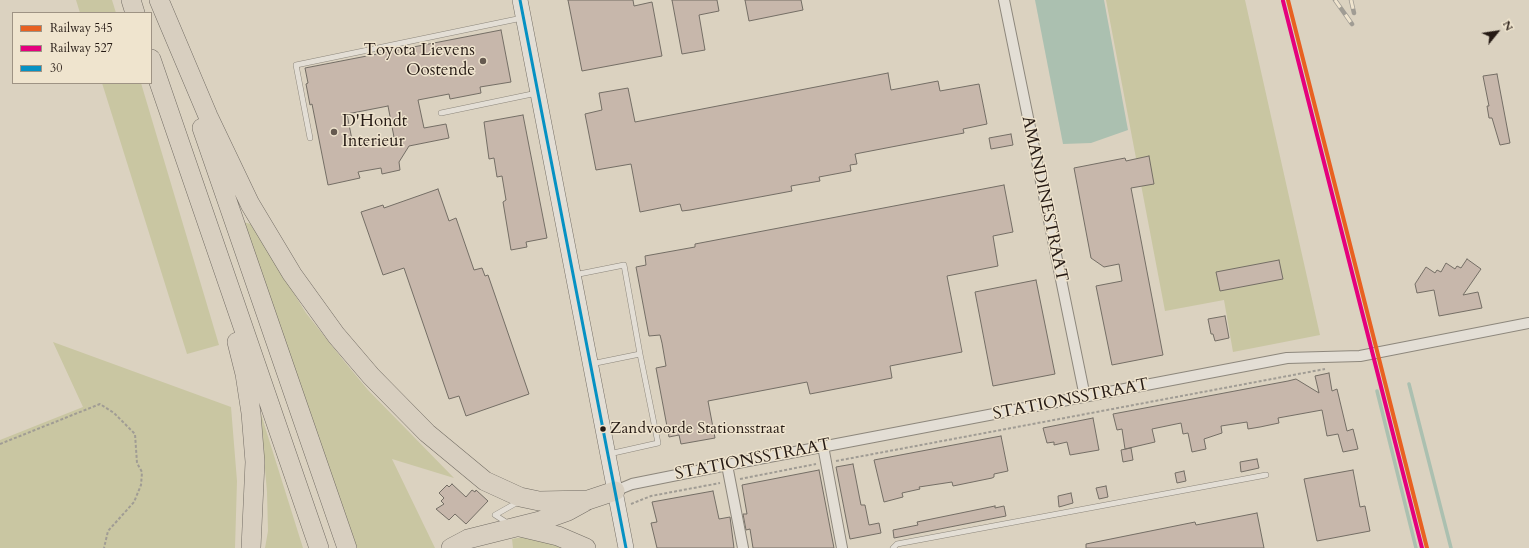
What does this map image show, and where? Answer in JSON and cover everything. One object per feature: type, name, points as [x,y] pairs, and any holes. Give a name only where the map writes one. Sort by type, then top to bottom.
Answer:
[{"type":"highway","points":[[131,0],[135,12]]},
{"type":"highway","points":[[158,0],[208,116],[250,204],[292,274],[336,335],[371,376],[427,433],[485,481],[520,497],[538,501],[617,499]]},
{"type":"highway","points":[[158,0],[347,548]]},
{"type":"highway","points":[[152,62],[319,548]]},
{"type":"highway","points":[[204,214],[244,374],[251,413],[255,462],[251,548]]},
{"type":"highway","points":[[451,548],[468,539],[568,511],[588,500]]},
{"type":"highway","points":[[514,527],[558,536],[586,548]]},
{"type":"main road","points":[[520,0],[626,548]]},
{"type":"street","name":"AMANDINESTRAAT","points":[[1004,0],[1085,397]]},
{"type":"street","name":"STATIONSSTRAAT","points":[[617,499],[632,484],[727,464],[1287,358],[1360,356],[1529,322]]},
{"type":"street","points":[[824,446],[842,548]]},
{"type":"street","points":[[727,464],[743,548]]},
{"type":"lane","points":[[310,138],[296,64],[523,18]]},
{"type":"lane","points":[[441,113],[538,92]]},
{"type":"lane","points":[[573,276],[624,265],[658,443],[608,454]]},
{"type":"lane","points":[[590,364],[640,354]]},
{"type":"lane","points":[[893,548],[896,544],[1266,475]]},
{"type":"lane","points":[[514,527],[503,518],[494,515],[518,503],[520,497]]},
{"type":"path","points":[[617,499],[651,496],[1328,368]]},
{"type":"path","points":[[0,444],[100,404],[114,413],[135,434],[137,463],[142,472],[141,485],[134,502],[108,531],[104,548]]},
{"type":"shaded area","points":[[76,0],[112,0],[116,12],[80,12]]},
{"type":"shaded area","points":[[1035,0],[1104,0],[1128,130],[1091,143],[1063,144]]},
{"type":"shaded area","points":[[1106,0],[1245,0],[1320,335],[1233,352],[1224,300],[1165,311]]},
{"type":"shaded area","points":[[102,84],[141,84],[219,345],[187,354]]},
{"type":"shaded area","points":[[243,222],[251,224],[306,313],[344,361],[368,390],[454,478],[392,459],[435,548],[357,548]]},
{"type":"shaded area","points":[[53,342],[231,407],[237,481],[235,548],[0,548],[0,440],[83,407]]},
{"type":"shaded area","points":[[260,411],[303,548],[265,548],[268,531],[267,492]]},
{"type":"shaded area","points":[[523,537],[547,540],[564,548],[513,548],[512,539]]},
{"type":"building","points":[[568,0],[633,0],[634,6],[652,2],[662,56],[582,71]]},
{"type":"building","points":[[672,0],[717,0],[719,11],[699,15],[705,50],[682,54]]},
{"type":"building","points":[[745,0],[801,0],[803,10],[749,21]]},
{"type":"building","points":[[501,30],[511,82],[480,87],[481,93],[450,99],[449,94],[418,100],[424,128],[446,124],[449,138],[409,146],[399,162],[400,170],[382,174],[381,168],[358,172],[360,178],[328,185],[312,104],[310,105],[305,68]],"holes":[[[388,106],[394,137],[353,145],[347,114]]]},
{"type":"building","points":[[888,73],[891,90],[938,81],[940,91],[979,84],[987,124],[963,129],[964,133],[855,154],[857,164],[850,165],[851,171],[819,177],[820,181],[791,186],[792,191],[682,211],[680,204],[640,212],[631,164],[596,170],[585,114],[602,110],[599,93],[628,88],[635,122]]},
{"type":"building","points":[[1497,74],[1510,143],[1500,145],[1492,118],[1489,118],[1487,106],[1489,106],[1483,76]]},
{"type":"building","points":[[523,115],[547,238],[526,242],[527,247],[511,250],[503,202],[506,200],[502,176],[497,177],[494,158],[489,159],[484,122]]},
{"type":"building","points":[[1011,134],[1013,145],[991,149],[989,138]]},
{"type":"building","points":[[1149,156],[1154,184],[1131,188],[1163,355],[1112,365],[1096,286],[1122,281],[1119,264],[1104,267],[1091,258],[1074,168],[1125,158],[1126,161]]},
{"type":"building","points":[[1004,185],[1013,232],[993,236],[998,266],[947,276],[962,352],[890,366],[892,378],[810,394],[807,382],[708,401],[715,438],[681,444],[679,435],[669,437],[656,368],[666,366],[662,343],[660,335],[649,336],[636,267],[646,265],[645,256],[695,247],[695,244]]},
{"type":"building","points":[[438,189],[449,221],[456,218],[474,270],[482,268],[485,276],[488,275],[529,394],[466,416],[459,396],[449,399],[404,268],[383,275],[361,212],[383,205],[384,208]]},
{"type":"building","points":[[1467,259],[1481,269],[1463,295],[1478,292],[1482,308],[1439,316],[1434,290],[1417,293],[1415,284],[1426,267],[1435,273],[1437,270],[1441,272],[1446,263],[1455,269],[1457,266],[1461,268]]},
{"type":"building","points":[[1279,260],[1283,279],[1220,291],[1216,272]]},
{"type":"building","points":[[1036,280],[1055,374],[993,386],[975,292]]},
{"type":"building","points":[[1225,316],[1229,338],[1215,341],[1213,334],[1211,334],[1208,319]]},
{"type":"building","points":[[1329,373],[1332,391],[1337,389],[1347,431],[1353,429],[1358,449],[1343,452],[1338,434],[1327,436],[1322,410],[1278,418],[1279,423],[1248,429],[1247,422],[1221,426],[1222,433],[1204,439],[1206,449],[1192,452],[1188,433],[1183,434],[1181,423],[1152,429],[1155,442],[1125,449],[1122,429],[1117,430],[1113,414],[1296,379],[1319,393],[1315,376]]},
{"type":"building","points":[[1093,418],[1099,450],[1070,455],[1067,442],[1054,445],[1054,442],[1047,443],[1043,428]]},
{"type":"building","points":[[1001,436],[1008,471],[994,474],[994,477],[992,478],[953,486],[952,482],[919,487],[920,489],[902,493],[903,497],[884,502],[874,460]]},
{"type":"building","points":[[1131,448],[1133,460],[1123,462],[1121,450]]},
{"type":"building","points":[[1257,459],[1259,468],[1241,472],[1240,462]]},
{"type":"building","points":[[853,464],[861,505],[865,505],[869,525],[879,523],[881,533],[850,539],[836,467]]},
{"type":"building","points":[[819,470],[834,548],[753,548],[750,529],[746,530],[743,514],[747,514],[742,485]]},
{"type":"building","points":[[1353,470],[1360,507],[1365,506],[1370,531],[1317,541],[1304,479]]},
{"type":"building","points":[[1184,471],[1186,481],[1177,483],[1175,473]]},
{"type":"building","points":[[452,484],[466,497],[472,490],[475,492],[476,490],[488,501],[466,524],[455,514],[449,520],[436,509],[444,504],[441,501],[444,498],[439,493],[447,485],[449,487]]},
{"type":"building","points":[[1106,486],[1108,497],[1099,499],[1096,488]]},
{"type":"building","points":[[713,491],[719,519],[730,517],[734,548],[657,548],[651,523],[657,522],[652,502]]},
{"type":"building","points":[[1071,493],[1073,503],[1059,507],[1058,496]]},
{"type":"building","points":[[995,506],[995,508],[1004,506],[1006,516],[894,538],[893,530],[918,525],[917,522]]},
{"type":"building","points":[[1257,513],[1264,548],[1086,548],[1086,544],[1195,522],[1196,525]]},
{"type":"waterway","points":[[1409,384],[1451,548]]},
{"type":"waterway","points":[[1377,391],[1416,548]]},
{"type":"railway","points":[[1335,0],[1352,24]]},
{"type":"railway","points":[[1351,0],[1354,13]]},
{"type":"rail line","name":"545","points":[[1288,0],[1427,548]]},
{"type":"rail line","name":"527","points":[[1283,1],[1422,548]]},
{"type":"transit line","name":"30","points":[[520,0],[626,548]]},
{"type":"place","name":"Toyota Lievens Oostende","points":[[483,61]]},
{"type":"place","name":"D'Hondt Interieur","points":[[334,132]]},
{"type":"place","name":"Zandvoorde Stationsstraat","points":[[603,429]]}]
